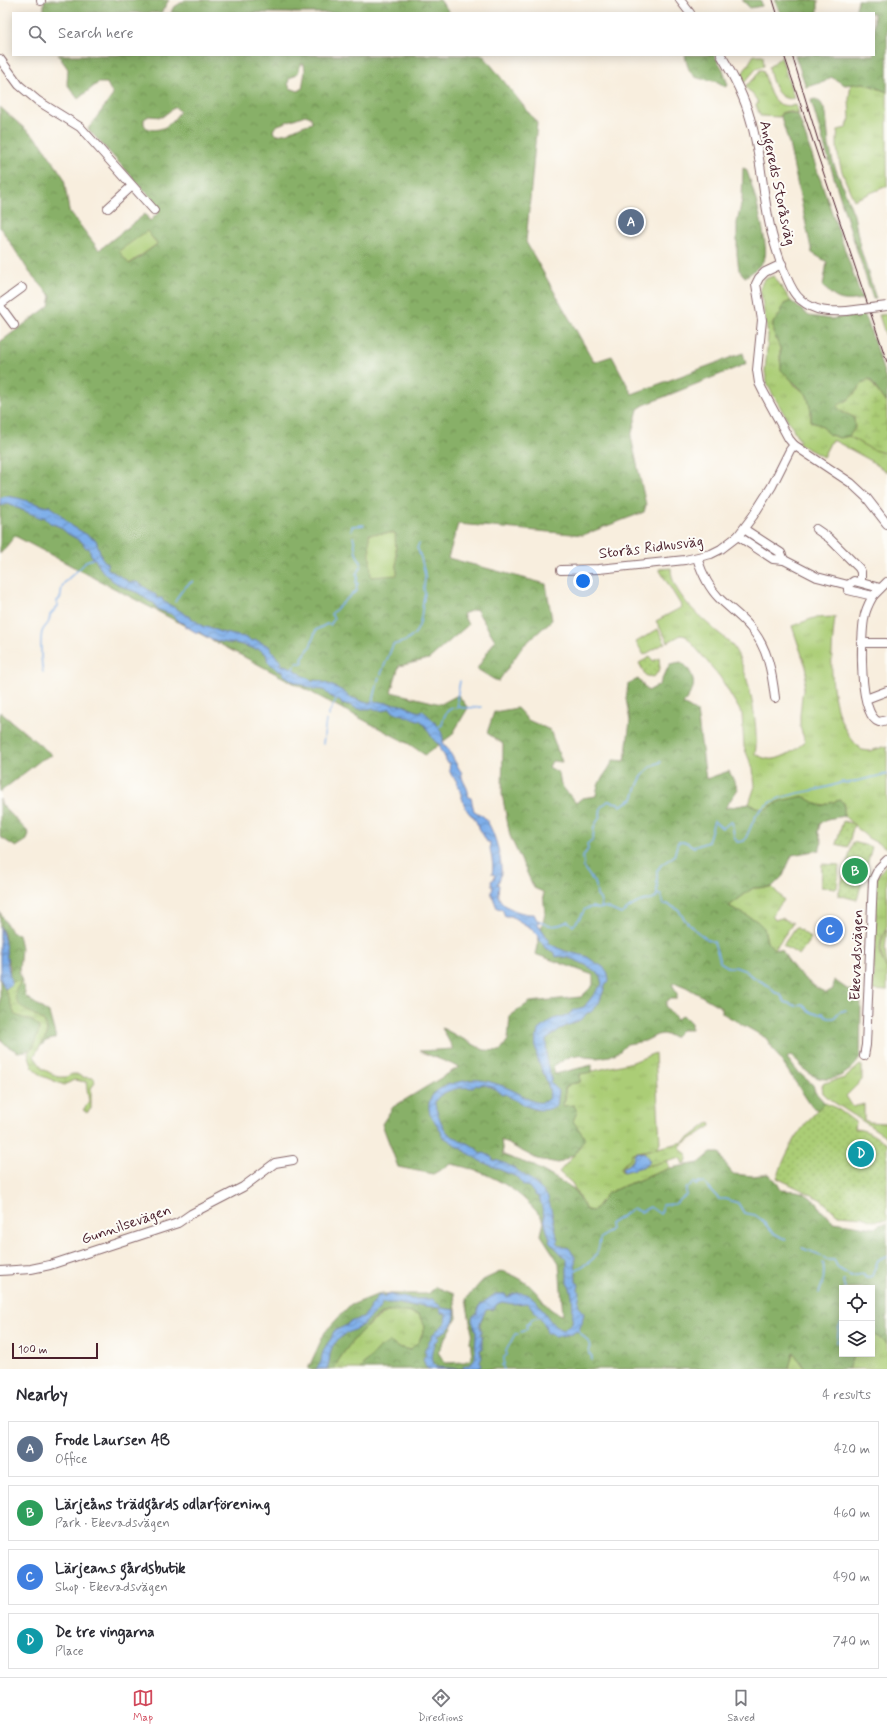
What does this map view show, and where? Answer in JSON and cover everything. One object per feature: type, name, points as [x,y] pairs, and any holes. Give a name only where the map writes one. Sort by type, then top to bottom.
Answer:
[{"type":"street","points":[[680,0],[689,12]]},
{"type":"street","name":"Angereds Storåsväg","points":[[722,56],[739,87],[750,117],[770,225],[782,264],[791,286],[801,301],[820,311],[847,311],[887,306]]},
{"type":"street","points":[[0,59],[19,85],[38,101],[80,128],[154,210]]},
{"type":"street","points":[[108,208],[132,186]]},
{"type":"street","points":[[782,264],[765,272],[756,284],[762,320],[758,375],[764,395],[789,439],[794,445],[851,483],[866,497],[887,524]]},
{"type":"street","points":[[14,325],[0,305],[22,288]]},
{"type":"street","name":"Storås Ridhusväg","points":[[561,570],[614,567],[696,558],[721,549],[738,536],[744,529],[766,497],[794,445]]},
{"type":"street","points":[[744,529],[781,553],[784,560]]},
{"type":"street","points":[[816,529],[828,538],[859,568],[861,572],[861,582]]},
{"type":"street","points":[[738,536],[773,559],[784,560],[817,577],[848,585],[854,581],[861,582],[880,588]]},
{"type":"street","points":[[696,558],[712,591],[751,628],[764,649],[772,673],[775,698]]},
{"type":"street","points":[[887,582],[869,602],[864,617],[861,643],[861,664],[866,699],[873,719],[879,722],[887,720]]},
{"type":"street","points":[[848,585],[848,590],[874,596]]},
{"type":"street","points":[[861,643],[886,643]]},
{"type":"street","points":[[866,699],[887,691]]},
{"type":"street","name":"Ekevadsvägen","points":[[864,1056],[866,1045],[873,880],[879,868],[887,860]]},
{"type":"street","name":"Gunnilsevägen","points":[[0,1271],[30,1269],[50,1265],[168,1227],[243,1187],[275,1163],[294,1160]]},
{"type":"green space","points":[[44,0],[169,0],[162,12],[44,12]]},
{"type":"green space","points":[[185,0],[440,0],[449,12],[171,12],[173,8]]},
{"type":"green space","points":[[742,0],[761,0],[762,6],[750,8]]},
{"type":"green space","points":[[775,0],[818,0],[818,12],[780,12]]},
{"type":"green space","points":[[858,0],[887,0],[887,92],[864,83],[845,85],[831,77],[824,82],[806,87],[795,56],[875,56],[875,12],[855,12]]},
{"type":"green space","points":[[59,56],[484,56],[537,123],[526,242],[594,362],[612,356],[632,394],[743,353],[746,364],[644,405],[638,409],[631,437],[646,505],[644,512],[583,535],[458,524],[448,558],[546,584],[552,620],[523,646],[498,682],[477,669],[495,640],[476,609],[463,614],[468,625],[429,659],[399,666],[391,692],[441,704],[458,695],[468,708],[452,735],[425,755],[409,744],[15,536],[0,554],[0,342],[49,306],[51,296],[30,273],[0,227],[0,107],[40,142],[64,178],[69,211],[99,250],[145,214],[150,221],[159,212],[157,204],[88,129],[113,95],[107,83],[98,83],[78,99],[67,84],[68,69]],"holes":[[[301,64],[304,64],[305,71],[302,89],[298,91],[290,88],[288,84],[289,79],[298,73]],[[175,107],[180,111],[170,123],[163,128],[153,130],[147,129],[144,124],[144,119],[149,116],[162,117]],[[305,115],[311,117],[312,123],[287,133],[277,135],[273,132],[274,128],[278,125]],[[147,231],[157,244],[130,264]]]},
{"type":"green space","points":[[685,56],[715,56],[722,68],[728,85],[725,87],[712,80],[696,77],[691,73]]},
{"type":"green space","points":[[753,56],[763,56],[764,66],[756,69],[744,83],[741,76]]},
{"type":"green space","points":[[781,57],[794,98],[788,99],[779,94],[771,78],[769,67]]},
{"type":"green space","points":[[760,70],[763,70],[769,91],[776,101],[787,106],[796,105],[799,114],[788,111],[781,113],[780,117],[760,116],[756,105],[758,103],[757,101],[745,86],[754,79]]},
{"type":"green space","points":[[864,83],[887,92],[887,186],[854,200],[840,166],[837,139],[838,130],[846,128],[850,119],[849,99],[851,84]]},
{"type":"green space","points":[[816,99],[821,103],[826,113],[829,145],[833,162],[854,215],[860,247],[876,299],[873,299],[811,100]]},
{"type":"green space","points":[[788,112],[798,115],[862,299],[840,299],[832,295],[823,286],[827,262],[812,253],[789,144],[781,117],[782,113]]},
{"type":"green space","points":[[743,168],[746,169],[749,176],[756,199],[766,250],[762,263],[745,277],[739,270],[737,254],[737,223],[742,200]]},
{"type":"green space","points":[[147,231],[157,244],[129,264],[119,251]]},
{"type":"green space","points":[[774,276],[791,301],[784,304],[780,314],[773,323],[773,332],[780,348],[780,361],[794,384],[807,395],[811,411],[811,422],[821,425],[828,434],[840,438],[849,436],[872,449],[887,453],[887,472],[868,459],[835,441],[831,441],[823,457],[797,443],[800,441],[768,386],[765,372],[768,336],[760,288],[764,279]]},
{"type":"green space","points":[[791,301],[809,316],[830,319],[864,314],[868,323],[887,382],[887,405],[870,379],[862,385],[850,398],[842,403],[842,412],[854,417],[855,428],[849,436],[840,438],[828,434],[821,425],[811,422],[811,411],[807,395],[781,370],[780,348],[773,332],[773,323],[780,314],[784,304]]},
{"type":"green space","points":[[887,314],[887,340],[879,315]]},
{"type":"green space","points":[[869,379],[887,405],[887,453],[872,449],[849,436],[855,428],[854,417],[842,412],[837,406],[848,400],[862,384]]},
{"type":"green space","points":[[395,533],[397,575],[371,577],[369,534]]},
{"type":"green space","points":[[671,568],[672,577],[680,595],[701,618],[732,645],[738,655],[748,682],[754,714],[756,729],[755,754],[764,758],[771,759],[782,757],[795,750],[805,741],[800,727],[800,715],[807,670],[792,626],[814,618],[835,617],[832,651],[833,688],[836,706],[842,722],[850,737],[862,750],[870,751],[887,746],[887,848],[868,838],[844,816],[844,803],[839,800],[821,806],[780,801],[764,810],[749,804],[755,786],[753,769],[744,747],[742,714],[720,677],[686,636],[681,635],[668,642],[656,621],[682,607],[659,569]]},
{"type":"green space","points":[[658,629],[665,643],[644,655],[636,642]]},
{"type":"green space","points":[[650,657],[653,661],[659,658],[660,669],[654,677],[646,676],[639,663]]},
{"type":"green space","points":[[681,662],[689,671],[693,679],[694,683],[692,690],[683,704],[697,712],[706,779],[729,771],[738,789],[725,808],[749,804],[764,810],[780,801],[803,796],[821,806],[839,800],[844,803],[844,816],[827,819],[820,824],[818,832],[822,842],[819,850],[792,855],[783,876],[772,887],[753,888],[729,906],[757,921],[764,928],[767,942],[774,949],[782,950],[795,969],[806,980],[826,993],[833,989],[834,980],[847,989],[858,993],[861,1004],[860,1058],[846,1073],[827,1079],[811,1074],[791,1055],[787,1058],[797,1071],[813,1085],[815,1092],[825,1103],[818,1110],[812,1107],[766,1038],[722,1013],[722,1008],[686,987],[676,983],[672,984],[677,993],[677,999],[670,999],[666,1002],[666,1007],[677,1019],[683,1015],[691,1023],[691,1030],[681,1030],[674,1037],[663,1034],[657,1035],[645,1041],[627,1044],[620,1051],[610,1056],[597,1058],[585,1057],[581,1055],[571,1056],[553,1066],[555,1074],[592,1065],[592,1072],[580,1074],[580,1082],[570,1084],[565,1088],[565,1100],[562,1106],[574,1105],[577,1112],[573,1121],[585,1138],[575,1154],[558,1163],[537,1159],[501,1140],[503,1155],[534,1166],[574,1189],[586,1210],[594,1211],[606,1194],[621,1187],[670,1168],[699,1163],[711,1153],[720,1153],[725,1164],[733,1174],[753,1176],[768,1174],[776,1181],[781,1190],[804,1193],[817,1202],[821,1210],[834,1222],[875,1228],[879,1225],[887,1223],[887,1344],[875,1334],[875,1285],[839,1285],[839,1357],[853,1357],[848,1369],[806,1369],[793,1352],[789,1369],[360,1369],[378,1349],[390,1342],[397,1347],[410,1350],[419,1341],[425,1327],[419,1315],[395,1311],[387,1312],[373,1320],[349,1345],[334,1369],[308,1369],[325,1332],[349,1306],[379,1294],[428,1294],[436,1287],[454,1294],[457,1318],[438,1352],[445,1363],[464,1362],[470,1360],[472,1356],[470,1341],[472,1334],[466,1299],[483,1280],[502,1271],[527,1283],[549,1308],[563,1316],[559,1263],[541,1235],[544,1221],[535,1210],[503,1183],[478,1171],[451,1164],[433,1174],[398,1167],[382,1124],[393,1107],[459,1067],[419,1051],[453,1049],[442,1028],[484,1050],[500,1051],[508,1040],[510,1016],[530,1002],[581,997],[593,985],[593,975],[535,954],[545,914],[543,892],[534,888],[510,836],[502,794],[503,744],[487,733],[494,712],[517,708],[528,720],[550,730],[562,762],[552,761],[549,767],[559,773],[561,785],[576,803],[582,798],[596,796],[598,785],[613,760],[625,761],[630,721],[626,699],[628,684],[638,679],[648,691],[659,685],[670,664]]},
{"type":"green space","points":[[0,712],[52,755],[41,760],[0,792]]},
{"type":"green space","points":[[0,799],[2,805],[29,833],[27,840],[16,847],[0,837]]},
{"type":"green space","points":[[843,821],[854,824],[848,847],[836,844]]},
{"type":"green space","points":[[853,842],[872,847],[857,900],[838,895]]},
{"type":"green space","points":[[822,864],[839,865],[837,888],[821,887]]},
{"type":"green space","points":[[887,864],[887,926],[881,940],[880,949],[881,957],[887,970],[887,991],[873,990],[876,911],[874,911],[877,876]]},
{"type":"green space","points":[[772,887],[784,900],[772,915],[775,920],[781,918],[793,923],[774,950],[767,942],[764,928],[729,906],[753,888]]},
{"type":"green space","points":[[0,912],[11,932],[18,934],[21,948],[19,971],[26,997],[49,1013],[56,1038],[46,1041],[38,1049],[18,1052],[4,1044],[0,1037],[0,978],[3,985],[11,981],[9,977],[10,967],[6,955],[4,934],[0,926]]},
{"type":"green space","points":[[796,927],[811,938],[799,955],[783,945]]},
{"type":"green space","points":[[887,929],[885,950],[887,969],[882,959],[881,944]]},
{"type":"green space","points":[[11,981],[21,982],[17,987],[15,997],[16,1001],[27,1011],[44,1021],[47,1035],[34,1056],[43,1069],[58,1077],[66,1077],[72,1074],[77,1074],[82,1077],[94,1078],[95,1083],[91,1088],[91,1109],[87,1113],[83,1110],[89,1102],[86,1082],[74,1080],[64,1085],[42,1076],[33,1068],[28,1053],[33,1047],[39,1031],[39,1026],[32,1021],[15,1015],[5,989],[12,984]]},
{"type":"green space","points":[[655,1053],[660,1142],[658,1148],[632,1153],[630,1160],[624,1164],[624,1172],[667,1160],[670,1168],[606,1194],[594,1211],[586,1210],[572,1183],[559,1172],[575,1154],[562,1107],[565,1100],[565,1088],[570,1084],[580,1082],[580,1074],[633,1062]]},
{"type":"green space","points":[[860,1065],[862,1066],[862,1080],[846,1096],[853,1107],[864,1104],[864,1120],[869,1122],[887,1123],[887,1137],[832,1101],[823,1093],[822,1086],[824,1083],[845,1078]]},
{"type":"green space","points":[[825,1103],[838,1109],[856,1122],[855,1129],[868,1132],[887,1143],[887,1220],[872,1221],[863,1217],[838,1215],[820,1199],[777,1178],[785,1157],[796,1137],[809,1119]]},
{"type":"green space","points":[[710,1122],[711,1126],[680,1146],[680,1149],[688,1155],[686,1163],[683,1164],[681,1159],[678,1158],[642,1167],[650,1162],[635,1155],[633,1161],[622,1169],[624,1172],[621,1171],[621,1167],[630,1160],[631,1154],[684,1142]]},
{"type":"green space","points":[[387,1312],[407,1312],[419,1315],[425,1327],[419,1341],[410,1350],[397,1347],[360,1369],[334,1369],[338,1360],[349,1344],[371,1323]]},
{"type":"green space","points":[[875,1334],[887,1344],[887,1369],[848,1369],[853,1357],[875,1357]]},
{"type":"green space","points":[[793,1352],[806,1369],[789,1369]]},
{"type":"water","points":[[6,496],[48,507],[49,505],[72,526],[96,540],[102,558],[107,564],[108,569],[129,582],[137,582],[156,595],[157,598],[162,598],[163,601],[189,616],[204,627],[207,626],[220,632],[244,637],[252,641],[256,640],[269,646],[281,661],[281,665],[292,668],[311,680],[320,681],[336,688],[344,692],[349,697],[367,703],[374,701],[402,705],[419,712],[422,710],[440,729],[443,744],[448,749],[462,773],[462,778],[468,790],[468,796],[471,798],[474,811],[485,818],[492,831],[496,841],[500,861],[500,878],[497,884],[499,885],[498,895],[500,900],[503,904],[513,910],[534,914],[537,920],[541,921],[537,922],[549,940],[548,943],[565,951],[586,957],[604,968],[607,972],[609,981],[606,984],[599,1003],[591,1012],[587,1013],[582,1019],[560,1029],[546,1040],[547,1064],[552,1079],[550,1082],[559,1091],[557,1105],[547,1110],[532,1108],[522,1104],[506,1094],[503,1095],[496,1089],[482,1084],[479,1086],[476,1085],[473,1088],[451,1090],[437,1098],[435,1102],[436,1110],[444,1128],[449,1134],[472,1146],[480,1154],[484,1153],[492,1157],[493,1160],[507,1164],[523,1174],[537,1185],[547,1196],[558,1244],[569,1248],[575,1257],[576,1282],[579,1284],[578,1290],[580,1292],[579,1306],[581,1311],[584,1313],[578,1332],[576,1331],[572,1334],[558,1336],[556,1338],[550,1333],[547,1333],[545,1325],[528,1303],[513,1304],[502,1302],[497,1304],[494,1309],[486,1310],[481,1321],[481,1365],[477,1369],[463,1369],[463,1367],[471,1364],[475,1358],[476,1332],[472,1320],[473,1316],[477,1314],[480,1305],[495,1294],[505,1294],[507,1297],[518,1293],[526,1294],[533,1298],[556,1326],[563,1330],[572,1323],[572,1296],[567,1282],[567,1260],[549,1241],[550,1238],[538,1196],[536,1196],[529,1187],[523,1185],[519,1178],[480,1161],[442,1136],[430,1113],[429,1104],[434,1093],[443,1087],[453,1083],[473,1080],[480,1080],[500,1085],[534,1101],[542,1102],[547,1100],[550,1093],[537,1057],[536,1036],[538,1035],[539,1030],[553,1019],[568,1015],[574,1010],[584,1007],[602,984],[600,976],[597,972],[580,962],[567,957],[556,957],[555,953],[545,948],[534,930],[511,916],[505,916],[502,909],[497,908],[491,892],[493,889],[491,881],[494,879],[495,875],[492,874],[493,866],[490,842],[487,842],[474,817],[470,815],[467,810],[457,783],[450,773],[450,763],[447,762],[440,750],[440,745],[434,740],[421,721],[393,712],[390,708],[383,711],[375,709],[358,709],[347,704],[342,705],[341,702],[330,696],[324,690],[314,689],[293,681],[284,675],[282,671],[279,671],[268,662],[266,654],[259,649],[216,640],[206,637],[199,632],[197,633],[187,627],[185,628],[185,624],[179,622],[171,614],[157,609],[154,603],[138,593],[117,584],[107,576],[102,571],[95,559],[91,559],[93,557],[89,548],[86,548],[82,542],[68,534],[60,527],[50,523],[44,517],[41,518],[8,504],[0,506],[0,498]]},
{"type":"water","points":[[0,926],[3,933],[12,984],[5,989],[0,978]]},
{"type":"water","points":[[638,1152],[645,1153],[650,1162],[642,1167],[624,1172],[622,1169],[633,1161],[634,1155]]},
{"type":"water","points":[[387,1294],[406,1298],[408,1297],[410,1299],[433,1299],[442,1308],[455,1310],[453,1323],[451,1326],[438,1335],[439,1339],[435,1342],[432,1358],[436,1367],[461,1369],[429,1369],[426,1367],[423,1359],[426,1354],[424,1351],[433,1334],[445,1323],[446,1314],[441,1313],[440,1308],[382,1303],[377,1311],[367,1321],[343,1336],[335,1343],[330,1352],[327,1369],[316,1369],[321,1362],[326,1345],[331,1339],[334,1331],[347,1325],[349,1322],[363,1318],[378,1296],[382,1295],[385,1297]]},
{"type":"waterway","points":[[352,530],[352,526],[364,525]]},
{"type":"waterway","points":[[296,663],[303,663],[302,658],[310,647],[316,630],[327,624],[330,625],[334,619],[331,614],[357,591],[356,585],[358,584],[356,582],[358,577],[356,574],[361,568],[361,564],[356,553],[353,537]]},
{"type":"waterway","points":[[381,674],[393,645],[404,642],[413,636],[417,631],[421,619],[425,593],[425,577],[422,561],[417,548],[419,544]]},
{"type":"waterway","points":[[43,672],[41,646],[41,635],[43,629],[48,624],[50,615],[58,606],[57,601],[61,596],[62,587],[65,582],[86,561],[92,559]]},
{"type":"waterway","points":[[175,602],[182,590],[193,581]]},
{"type":"waterway","points":[[290,670],[295,666]]},
{"type":"waterway","points":[[373,702],[379,677]]},
{"type":"waterway","points":[[458,706],[457,698],[460,681]]},
{"type":"waterway","points":[[329,716],[329,713],[337,698]]},
{"type":"waterway","points":[[458,706],[463,708],[482,707]]},
{"type":"waterway","points":[[436,728],[442,725],[447,711],[458,706]]},
{"type":"waterway","points":[[323,744],[326,720]]},
{"type":"waterway","points":[[602,908],[600,899],[597,896],[596,885],[584,868],[583,857],[588,849],[587,844],[593,839],[594,827],[600,816],[601,807],[608,801],[618,803],[620,806],[633,799],[642,776],[655,764],[661,762]]},
{"type":"waterway","points":[[540,921],[550,926],[561,925],[568,921],[573,926],[585,909],[592,907],[598,909],[605,907],[621,914],[637,903],[655,898],[657,896],[657,871],[661,865],[674,856],[678,842],[686,842],[694,847],[708,842],[714,821],[722,828],[732,821],[734,836],[737,842],[744,841],[758,813],[775,800],[797,793],[821,789],[842,782],[848,783],[887,774]]},
{"type":"waterway","points":[[657,894],[661,895],[663,905],[667,904],[679,910],[694,929],[704,937],[714,942],[720,962],[728,967],[735,967],[746,971],[769,986],[774,992],[780,994],[785,1002],[796,1006],[803,1005],[812,1012],[817,1014],[823,1013],[828,1018],[834,1018],[839,1012],[846,1010]]},
{"type":"waterway","points":[[574,1271],[593,1259],[599,1246],[600,1239],[611,1229],[610,1224],[633,1209],[641,1212],[650,1207],[660,1214],[662,1205],[675,1204],[686,1195],[686,1189],[694,1182],[696,1185],[699,1182],[704,1183],[719,1199],[725,1199],[738,1203],[744,1213],[755,1215],[762,1220],[772,1232],[786,1240]]},
{"type":"waterway","points":[[802,1248],[818,1254],[827,1260],[834,1260],[838,1268],[851,1276],[863,1274],[866,1278],[872,1276],[878,1260],[887,1257]]},
{"type":"waterway","points":[[819,1293],[822,1286],[824,1270],[823,1263]]},
{"type":"waterway","points":[[844,1280],[844,1285]]},
{"type":"waterway","points":[[521,1332],[527,1329],[526,1324],[529,1324],[532,1319],[538,1317]]},
{"type":"waterway","points":[[837,1343],[839,1327]]},
{"type":"waterway","points":[[578,1330],[589,1343],[589,1354],[592,1356],[591,1360]]},
{"type":"waterway","points":[[504,1369],[502,1365],[504,1364],[504,1357],[507,1355],[506,1351],[515,1334],[518,1334]]},
{"type":"tram line","points":[[773,0],[777,12]]},
{"type":"tram line","points":[[784,56],[887,362]]},
{"type":"tram line","points":[[792,56],[824,160]]},
{"type":"place","name":"Frode Laursen AB","points":[[631,222]]},
{"type":"place","name":"Lärjeåns trädgårds odlarförening","points":[[855,871]]},
{"type":"place","name":"Lärjeans gårdsbutik","points":[[830,930]]},
{"type":"place","name":"De tre vingarna","points":[[861,1154]]}]
